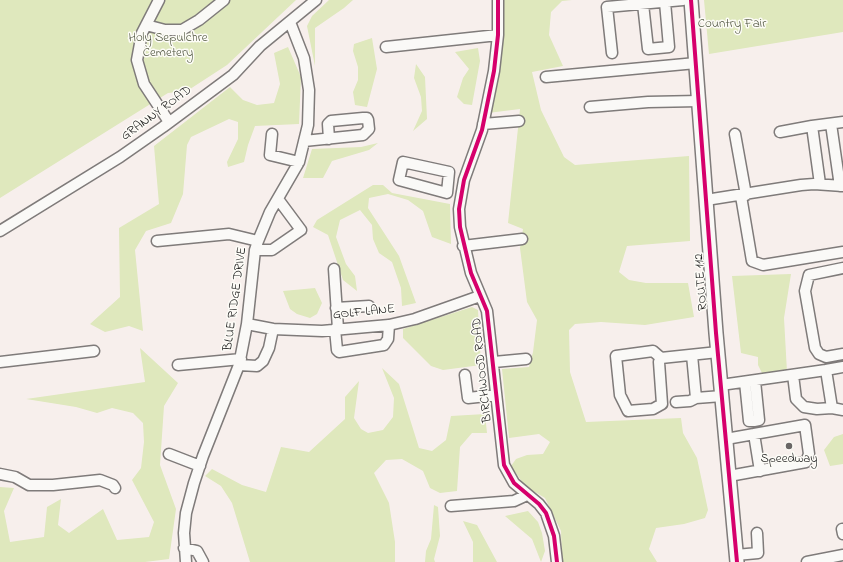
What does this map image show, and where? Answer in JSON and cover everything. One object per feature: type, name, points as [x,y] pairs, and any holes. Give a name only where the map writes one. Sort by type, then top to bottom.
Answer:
[{"type":"main road","name":"ROUTE 112","points":[[691,0],[721,391],[737,559]]},
{"type":"street","points":[[159,0],[142,33],[137,60],[144,84],[169,122]]},
{"type":"street","points":[[146,25],[165,30],[182,30],[199,20],[224,0]]},
{"type":"street","name":"GRANNY ROAD","points":[[0,231],[120,157],[169,122],[233,75],[260,46],[316,0]]},
{"type":"street","name":"BIRCHWOOD ROAD","points":[[498,0],[498,35],[494,72],[483,124],[464,180],[458,209],[463,246],[480,296],[487,311],[494,362],[504,465],[514,483],[539,504],[551,523],[557,562]]},
{"type":"street","points":[[612,53],[607,7],[683,0]]},
{"type":"street","points":[[643,4],[648,49],[669,47],[665,2]]},
{"type":"street","name":"BLUE RIDGE DRIVE","points":[[186,562],[184,548],[186,513],[200,466],[240,362],[247,324],[256,246],[278,200],[299,162],[308,125],[309,90],[304,58],[290,22]]},
{"type":"street","points":[[386,47],[498,35]]},
{"type":"street","points":[[546,77],[696,63]]},
{"type":"street","points":[[590,107],[648,102],[699,101]]},
{"type":"street","points":[[483,124],[519,122]]},
{"type":"street","points":[[780,132],[843,122]]},
{"type":"street","points":[[706,200],[801,185],[820,184],[842,186],[831,124]]},
{"type":"street","points":[[812,126],[820,184]]},
{"type":"street","points":[[272,134],[270,155],[299,162]]},
{"type":"street","points":[[735,134],[752,261],[763,265],[843,252]]},
{"type":"street","points":[[304,141],[329,139]]},
{"type":"street","points":[[447,192],[449,172],[403,162],[399,180],[461,197]]},
{"type":"street","points":[[157,241],[229,234],[256,246],[272,250],[301,230],[278,200]]},
{"type":"street","points":[[463,246],[522,239]]},
{"type":"street","points":[[843,268],[809,275],[805,291],[815,348],[819,354],[826,357],[843,354]]},
{"type":"street","points":[[334,269],[337,350],[339,352],[384,345],[388,339],[389,325]]},
{"type":"street","name":"GOLF LANE","points":[[247,324],[273,329],[336,329],[389,325],[415,320],[480,296]]},
{"type":"street","points":[[336,308],[369,306]]},
{"type":"street","points":[[178,365],[240,362],[256,366],[263,361],[269,348],[273,329]]},
{"type":"street","points":[[0,362],[94,351]]},
{"type":"street","points":[[661,358],[659,362],[662,404],[653,409],[628,411],[620,395],[616,356],[653,351],[661,358],[718,352]]},
{"type":"street","points":[[692,355],[696,398]]},
{"type":"street","points":[[494,362],[526,359]]},
{"type":"street","points":[[676,402],[690,401],[750,382],[843,367]]},
{"type":"street","points":[[826,370],[832,408]]},
{"type":"street","points":[[465,375],[468,398],[496,395]]},
{"type":"street","points":[[793,375],[796,399],[804,406],[817,409],[832,408],[843,410]]},
{"type":"street","points":[[726,439],[805,425],[809,454],[806,462],[729,476]]},
{"type":"street","points":[[754,434],[760,471]]},
{"type":"street","points":[[169,454],[200,466]]},
{"type":"street","points":[[0,474],[15,476],[29,485],[66,484],[100,480],[113,485],[115,488]]},
{"type":"street","points":[[450,506],[514,500],[527,495]]},
{"type":"street","points":[[737,559],[759,557],[757,533]]},
{"type":"street","points":[[184,548],[197,551],[203,562]]},
{"type":"street","points":[[807,562],[843,555]]},
{"type":"green space","name":"Holy Sepulchre Cemetery","points":[[0,0],[296,0],[227,65],[187,91],[168,93],[0,198]]},
{"type":"green space","points":[[329,0],[353,0],[315,28],[315,66],[307,26],[312,16]]},
{"type":"green space","points":[[500,0],[572,0],[562,1],[551,12],[549,35],[563,66],[532,72],[541,110],[564,157],[575,165],[689,156],[690,241],[627,246],[619,272],[629,280],[646,283],[688,283],[694,317],[645,325],[601,322],[575,324],[569,330],[570,372],[586,422],[681,418],[683,433],[697,458],[708,510],[705,518],[684,524],[656,528],[649,549],[657,562],[562,562],[561,531],[545,498],[525,486],[511,466],[516,459],[527,455],[543,454],[550,442],[539,434],[509,438],[502,369],[529,367],[533,352],[537,320],[527,302],[520,248],[523,229],[508,223],[520,109],[488,113],[500,69]]},
{"type":"green space","name":"Country Fair","points":[[704,0],[843,0],[843,32],[709,54]]},
{"type":"green space","points":[[372,38],[377,69],[367,107],[355,105],[353,92],[358,80],[358,67],[353,51],[354,44]]},
{"type":"green space","points":[[288,47],[301,77],[299,124],[255,126],[244,162],[228,167],[227,162],[238,139],[238,122],[229,119],[191,137],[187,145],[183,194],[171,223],[146,231],[135,250],[143,331],[129,326],[105,332],[90,324],[120,297],[119,228],[159,204],[154,146],[230,87],[243,100],[257,105],[274,103],[280,84],[274,53]]},
{"type":"green space","points":[[478,48],[480,61],[472,105],[464,104],[457,97],[463,78],[469,69],[455,52]]},
{"type":"green space","points":[[416,64],[425,77],[427,119],[413,131],[422,111],[421,97],[414,78]]},
{"type":"green space","points":[[378,143],[369,150],[332,161],[323,178],[303,178],[312,149],[361,147]]},
{"type":"green space","points":[[373,185],[383,185],[392,193],[450,204],[451,244],[432,237],[423,211],[408,200],[388,194],[369,198],[368,208],[399,256],[416,303],[402,306],[401,288],[392,262],[379,253],[373,239],[372,225],[360,210],[340,220],[336,237],[346,264],[355,276],[357,291],[343,280],[328,235],[313,227],[317,220]]},
{"type":"green space","points":[[791,274],[784,318],[787,372],[762,373],[758,365],[758,357],[741,353],[732,276]]},
{"type":"green space","points":[[315,288],[322,303],[317,314],[310,318],[297,314],[290,309],[283,291]]},
{"type":"green space","points":[[472,307],[478,310],[481,365],[443,370],[431,366],[403,338],[403,329]]},
{"type":"green space","points":[[140,348],[178,383],[164,406],[160,465],[176,509],[169,559],[145,562],[0,562],[0,487],[14,488],[4,511],[10,542],[44,537],[47,507],[61,499],[58,525],[69,533],[103,509],[117,540],[149,537],[154,522],[132,480],[141,468],[144,442],[143,423],[133,413],[112,408],[97,413],[76,407],[26,399],[145,382]]},
{"type":"green space","points":[[382,368],[399,384],[419,448],[432,451],[446,440],[451,416],[485,414],[487,433],[472,433],[460,447],[457,491],[440,493],[430,488],[423,471],[402,459],[386,460],[374,473],[389,503],[395,542],[395,562],[250,562],[232,503],[221,486],[205,476],[212,469],[242,485],[266,492],[281,447],[309,452],[345,419],[345,397],[359,381],[354,418],[361,429],[368,433],[383,430],[393,417],[394,398]]},
{"type":"green space","points":[[843,434],[843,464],[830,466],[824,450],[834,437]]},
{"type":"green space","points":[[434,505],[438,507],[440,536],[434,559],[435,562],[425,562],[426,551],[431,539]]},
{"type":"green space","points":[[528,511],[538,522],[542,533],[545,551],[541,562],[532,539],[505,516]]},
{"type":"green space","points":[[463,521],[477,525],[497,562],[473,562],[473,542]]},
{"type":"cycle path","points":[[498,0],[498,35],[494,71],[482,130],[464,180],[459,209],[460,227],[471,273],[487,311],[504,465],[514,483],[539,504],[546,513],[554,536],[557,562]]},
{"type":"cycle path","points":[[691,0],[716,333],[737,562]]},
{"type":"place","name":"Speedway","points":[[789,446]]}]
